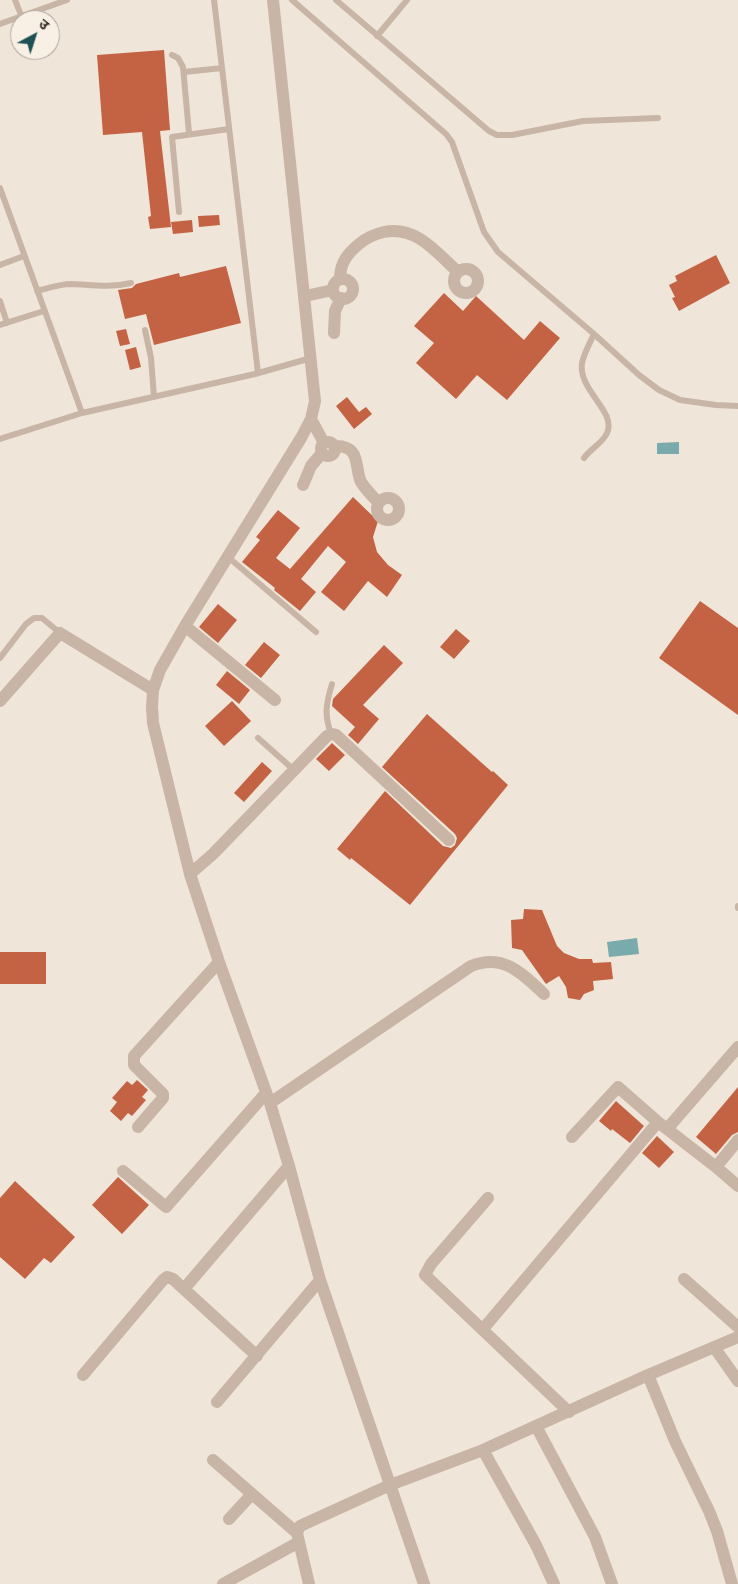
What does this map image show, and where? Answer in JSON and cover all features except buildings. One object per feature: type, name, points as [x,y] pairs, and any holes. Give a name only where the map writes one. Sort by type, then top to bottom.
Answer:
[{"type":"street","points":[[273,0],[315,401],[310,419],[301,438],[160,670],[153,690],[153,723],[190,874],[218,962],[268,1098],[289,1166],[320,1280],[424,1584]]},
{"type":"street","points":[[340,279],[343,262],[353,249],[363,240],[376,234],[392,231],[406,232],[416,236],[427,243],[458,272]]},
{"type":"street","points":[[305,296],[337,294],[350,296],[352,286],[349,281],[340,279],[334,283],[337,294],[334,333]]},
{"type":"street","points":[[310,419],[327,448]]},
{"type":"street","points":[[302,485],[311,466],[327,448],[342,446],[351,452],[358,463],[362,482],[379,503]]},
{"type":"street","points":[[185,626],[275,700]]},
{"type":"street","points":[[0,701],[60,633],[153,690]]},
{"type":"street","points":[[190,874],[213,854],[331,734],[336,735],[449,840]]},
{"type":"street","points":[[138,1127],[163,1098],[163,1094],[134,1065],[134,1056],[218,962]]},
{"type":"street","points":[[123,1171],[166,1207],[268,1098],[470,966],[479,963],[508,964],[524,975],[544,994]]},
{"type":"street","points":[[483,1329],[662,1126],[738,1047]]},
{"type":"street","points":[[572,1137],[618,1087],[662,1126],[738,1186]]},
{"type":"street","points":[[716,1167],[738,1140]]},
{"type":"street","points":[[189,1283],[289,1166]]},
{"type":"street","points":[[488,1198],[431,1264],[425,1275],[569,1412]]},
{"type":"street","points":[[83,1375],[162,1280],[167,1277],[173,1279],[257,1356]]},
{"type":"street","points":[[684,1279],[738,1327]]},
{"type":"street","points":[[217,1402],[320,1280]]},
{"type":"street","points":[[310,1584],[298,1537],[300,1526],[390,1485],[483,1450],[648,1375],[738,1337]]},
{"type":"street","points":[[714,1347],[738,1381]]},
{"type":"street","points":[[648,1375],[675,1441],[709,1511],[717,1531],[732,1584]]},
{"type":"street","points":[[536,1426],[595,1537],[612,1584]]},
{"type":"street","points":[[483,1450],[536,1545],[554,1584]]},
{"type":"street","points":[[214,1460],[298,1537]]},
{"type":"street","points":[[229,1519],[252,1494]]},
{"type":"street","points":[[223,1584],[298,1537]]},
{"type":"lane","points":[[33,10],[52,2],[67,0]]},
{"type":"lane","points":[[214,0],[258,373]]},
{"type":"lane","points":[[292,0],[446,134],[452,142],[484,232],[498,252],[639,375],[659,390],[680,400],[716,406],[738,406]]},
{"type":"lane","points":[[336,0],[489,131],[498,135],[512,135],[583,121],[658,118]]},
{"type":"lane","points":[[377,36],[406,0]]},
{"type":"lane","points":[[172,55],[181,61],[184,72],[189,134]]},
{"type":"lane","points":[[184,72],[222,68]]},
{"type":"lane","points":[[179,212],[171,139],[174,135],[230,129]]},
{"type":"lane","points":[[0,188],[82,413]]},
{"type":"lane","points":[[0,265],[24,256]]},
{"type":"lane","points":[[37,291],[71,284],[107,287],[131,283]]},
{"type":"lane","points":[[0,301],[7,323]]},
{"type":"lane","points":[[0,325],[44,311]]},
{"type":"lane","points":[[145,330],[151,358],[154,397]]},
{"type":"lane","points":[[584,458],[603,439],[609,425],[608,418],[585,384],[583,376],[582,362],[594,334]]},
{"type":"lane","points":[[0,439],[82,413],[258,373],[312,358]]},
{"type":"lane","points":[[228,557],[316,632]]},
{"type":"lane","points":[[0,658],[26,624],[34,618],[42,618],[60,633]]},
{"type":"lane","points":[[331,734],[326,719],[326,708],[332,684]]},
{"type":"lane","points":[[258,738],[294,770]]},
{"type":"water","points":[[679,442],[679,454],[657,454],[657,443]]},
{"type":"water","points":[[637,938],[639,954],[609,957],[607,942]]}]
